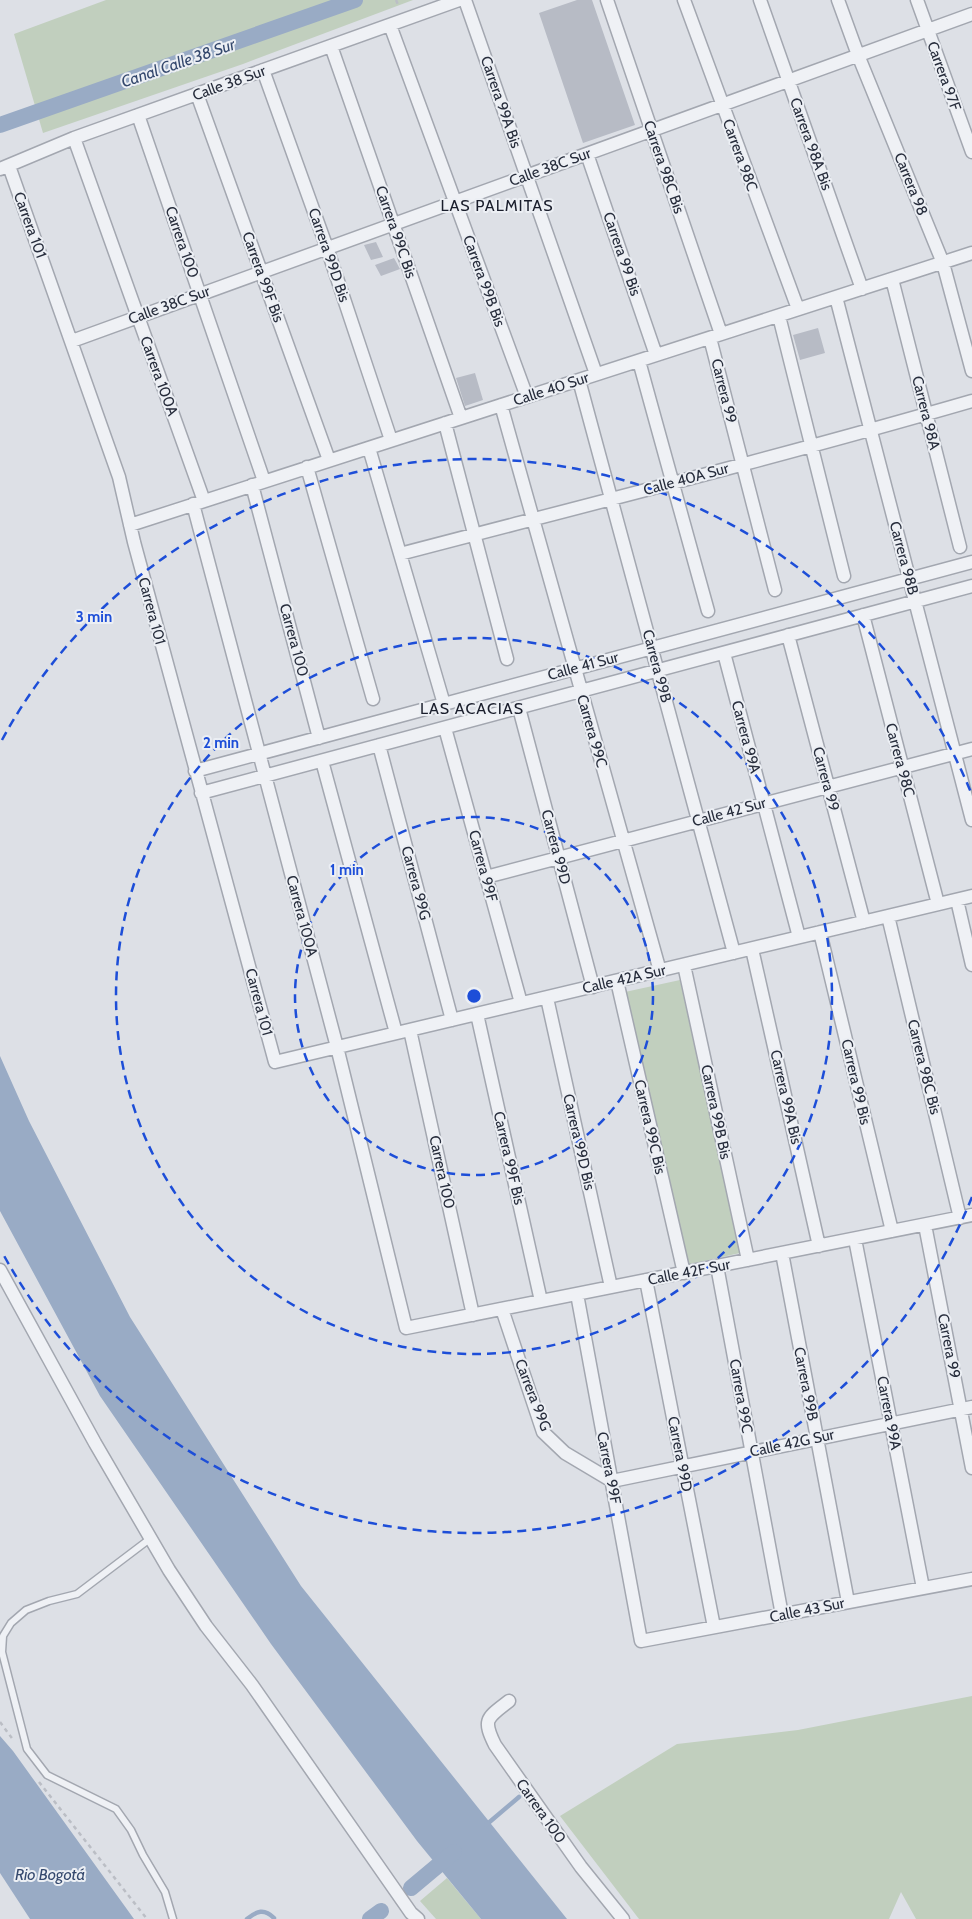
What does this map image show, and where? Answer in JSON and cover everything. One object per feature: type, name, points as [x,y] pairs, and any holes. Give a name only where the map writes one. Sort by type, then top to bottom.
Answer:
[{"type":"street","name":"Calle 38 Sur","points":[[4,168],[74,138],[459,0]]},
{"type":"street","name":"Carrera 99A Bis","points":[[465,0],[596,374]]},
{"type":"street","name":"Carrera 98C Bis","points":[[607,0],[652,130],[716,336]]},
{"type":"street","name":"Carrera 98C","points":[[684,0],[798,310]]},
{"type":"street","name":"Carrera 98A Bis","points":[[760,0],[862,289]]},
{"type":"street","name":"Carrera 98","points":[[838,0],[858,55],[943,263],[972,371]]},
{"type":"street","name":"Carrera 97F","points":[[916,0],[972,152]]},
{"type":"street","name":"Calle 38C Sur","points":[[72,341],[972,14]]},
{"type":"street","name":"Carrera 99B Bis","points":[[390,25],[527,397]]},
{"type":"street","name":"Carrera 99C Bis","points":[[330,46],[461,418]]},
{"type":"street","name":"Carrera 99D Bis","points":[[263,70],[327,248],[392,440]]},
{"type":"street","name":"Carrera 99F Bis","points":[[197,94],[329,460]]},
{"type":"street","name":"Carrera 100","points":[[138,115],[200,294],[258,483],[320,738]]},
{"type":"street","name":"Carrera 100A","points":[[74,138],[138,317],[199,502],[260,754],[337,1048],[406,1328]]},
{"type":"street","name":"Carrera 99 Bis","points":[[588,154],[656,355]]},
{"type":"street","name":"Carrera 101","points":[[4,168],[72,341],[119,477],[195,771],[275,1062]]},
{"type":"street","name":"Calle 40 Sur","points":[[130,525],[972,253]]},
{"type":"street","name":"Carrera 98A","points":[[892,279],[960,547]]},
{"type":"street","name":"Carrera 98B","points":[[836,297],[972,820]]},
{"type":"street","points":[[779,316],[844,576]]},
{"type":"street","name":"Carrera 99","points":[[716,336],[742,463],[775,590]]},
{"type":"street","points":[[639,361],[708,611]]},
{"type":"street","name":"Carrera 99B","points":[[579,380],[734,953]]},
{"type":"street","name":"Calle 40A Sur","points":[[400,554],[611,498],[673,484],[742,463],[972,401]]},
{"type":"street","name":"Carrera 99C","points":[[501,405],[660,971]]},
{"type":"street","points":[[445,423],[507,659]]},
{"type":"street","points":[[369,448],[444,704]]},
{"type":"street","points":[[307,468],[373,699]]},
{"type":"street","name":"Calle 41 Sur","points":[[195,771],[972,562]]},
{"type":"street","name":"Calle 41 Sur","points":[[201,793],[972,586]]},
{"type":"street","name":"Carrera 98C","points":[[863,615],[938,904]]},
{"type":"street","name":"Carrera 99","points":[[788,635],[864,922]]},
{"type":"street","name":"Carrera 99A","points":[[724,653],[799,938]]},
{"type":"street","name":"Carrera 99D","points":[[519,708],[593,987]]},
{"type":"street","name":"Carrera 99F","points":[[445,728],[521,1004]]},
{"type":"street","name":"Carrera 99G","points":[[379,746],[452,1020]]},
{"type":"street","name":"Calle 42 Sur","points":[[486,877],[972,748]]},
{"type":"street","points":[[322,761],[396,1034]]},
{"type":"street","name":"Calle 42A Sur","points":[[275,1062],[972,896]]},
{"type":"street","points":[[957,900],[972,965]]},
{"type":"street","name":"Carrera 98C Bis","points":[[888,916],[966,1216]]},
{"type":"street","name":"Carrera 99 Bis","points":[[820,932],[892,1231]]},
{"type":"street","name":"Carrera 99A Bis","points":[[752,949],[820,1246]]},
{"type":"street","name":"Carrera 99B Bis","points":[[684,965],[748,1260]]},
{"type":"street","name":"Carrera 99C Bis","points":[[617,981],[684,1273]]},
{"type":"street","name":"Carrera 99D Bis","points":[[547,998],[611,1287]]},
{"type":"street","name":"Carrera 99F Bis","points":[[477,1014],[541,1301]]},
{"type":"street","name":"Carrera 100","points":[[410,1030],[473,1315]]},
{"type":"street","name":"Calle 42F Sur","points":[[406,1328],[966,1216]]},
{"type":"street","name":"Carrera 99","points":[[925,1225],[966,1408],[972,1468]]},
{"type":"street","name":"Carrera 99A","points":[[855,1239],[923,1588]]},
{"type":"street","name":"Carrera 99B","points":[[782,1253],[848,1602]]},
{"type":"street","name":"Carrera 99C","points":[[717,1266],[782,1615]]},
{"type":"street","points":[[0,1270],[95,1443],[206,1626],[252,1685],[405,1905],[418,1919]]},
{"type":"street","name":"Carrera 99D","points":[[646,1280],[714,1627]]},
{"type":"street","name":"Carrera 99F","points":[[577,1294],[641,1641]]},
{"type":"street","name":"Carrera 99G","points":[[502,1309],[543,1432],[565,1453],[612,1481]]},
{"type":"street","name":"Calle 42G Sur","points":[[612,1481],[966,1408]]},
{"type":"street","name":"Calle 43 Sur","points":[[641,1641],[972,1579]]},
{"type":"street","name":"Carrera 100","points":[[509,1701],[490,1716],[487,1729],[495,1745],[581,1868],[623,1919]]},
{"type":"lane","points":[[151,1538],[77,1594],[49,1601],[26,1610],[12,1623],[3,1636],[2,1652],[27,1749],[47,1775],[116,1809],[132,1830],[143,1855],[164,1892],[173,1919]]},
{"type":"path","points":[[0,1722],[17,1746]]},
{"type":"path","points":[[36,1778],[147,1919]]},
{"type":"green space","points":[[106,0],[413,0],[243,64],[43,133],[14,34]]},
{"type":"green space","points":[[680,980],[740,1253],[686,1265],[625,992]]},
{"type":"green space","points":[[972,1696],[972,1919],[916,1919],[901,1892],[889,1919],[639,1919],[560,1816],[677,1744],[798,1730]]},
{"type":"green space","points":[[447,1878],[481,1919],[436,1919],[420,1901]]},
{"type":"water","points":[[0,1056],[29,1121],[130,1317],[301,1586],[567,1919],[481,1919],[417,1841],[271,1644],[100,1396],[0,1211]]},
{"type":"water","name":"Rio Bogotá","points":[[0,1736],[13,1751],[134,1919],[30,1919],[0,1873]]},
{"type":"building","points":[[577,0],[592,0],[635,125],[583,143],[539,13]]},
{"type":"building","points":[[376,242],[383,257],[371,260],[364,245]]},
{"type":"building","points":[[394,258],[400,269],[381,276],[375,265]]},
{"type":"building","points":[[818,328],[825,353],[800,360],[793,335]]},
{"type":"building","points":[[475,373],[483,400],[465,406],[456,378]]},
{"type":"waterway","name":"Canal Calle 38 Sur","points":[[0,125],[355,0]]},
{"type":"waterway","points":[[486,1825],[519,1797]]},
{"type":"waterway","points":[[411,1888],[454,1852]]},
{"type":"waterway","points":[[370,1919],[381,1911]]},
{"type":"waterway","points":[[247,1919],[260,1912],[267,1913],[274,1918]]},
{"type":"district","name":"LAS PALMITAS","points":[[497,205]]},
{"type":"district","name":"LAS ACACIAS","points":[[472,708]]}]
